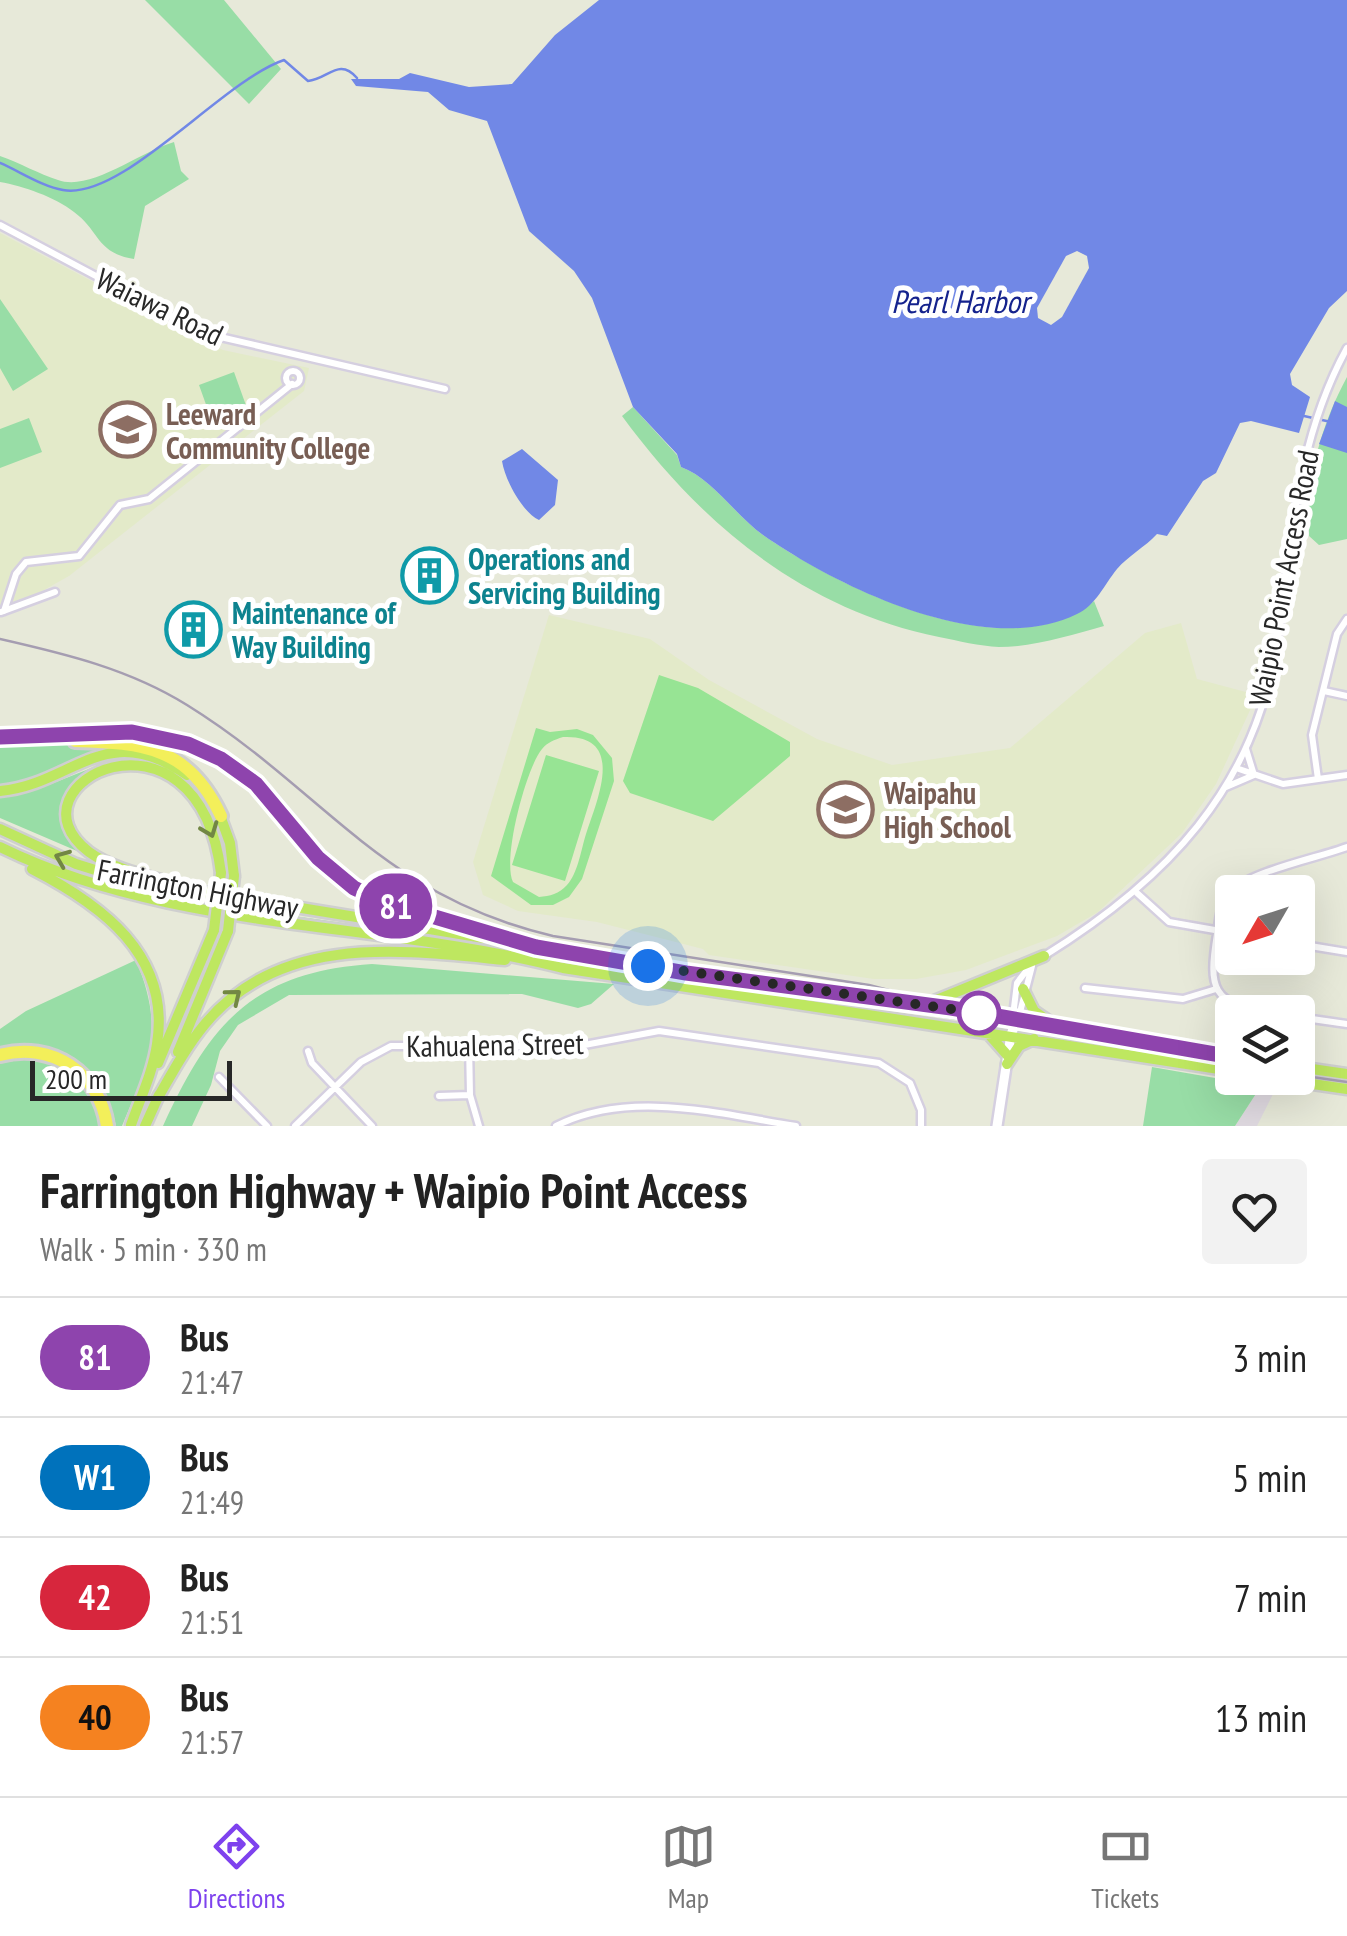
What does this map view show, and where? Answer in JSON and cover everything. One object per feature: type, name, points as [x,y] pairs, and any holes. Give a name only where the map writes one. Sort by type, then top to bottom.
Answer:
[{"type":"highway","points":[[0,738],[132,732],[188,744],[221,759],[256,784],[318,858],[354,888],[384,902],[536,947]]},
{"type":"highway","points":[[0,738],[130,742],[152,748],[190,770],[221,816]]},
{"type":"highway","points":[[0,1055],[36,1052],[68,1063],[92,1086],[106,1126]]},
{"type":"main road","points":[[0,791],[24,786],[96,755],[132,754],[157,759],[184,773],[221,816],[234,876],[228,931],[145,1126]]},
{"type":"main road","points":[[130,1126],[214,930],[220,873],[203,812],[170,778],[138,765],[117,764],[97,769],[77,786],[69,819],[75,838],[86,850],[153,878],[215,896]]},
{"type":"main road","name":"Farrington Highway","points":[[0,830],[76,864],[215,896],[1215,1054]]},
{"type":"main road","points":[[0,850],[98,908],[128,935],[143,958],[156,994],[158,1032],[130,1126]]},
{"type":"main road","name":"Farrington Highway","points":[[0,850],[108,889],[505,953],[562,968],[1215,1068]]},
{"type":"main road","points":[[156,1101],[196,1034],[220,1007],[251,983],[299,960],[337,953],[380,952],[484,958],[562,968]]},
{"type":"main road","points":[[921,1005],[1044,956]]},
{"type":"main road","points":[[1023,989],[1036,1013],[1064,1030]]},
{"type":"main road","points":[[984,1030],[1007,1060],[1021,1044],[1040,1039]]},
{"type":"main road","points":[[1315,1069],[1347,1074]]},
{"type":"main road","points":[[1315,1085],[1347,1090]]},
{"type":"street","name":"Waiawa Road","points":[[0,225],[213,337],[445,389]]},
{"type":"street","name":"Waipio Point Access Road","points":[[1033,964],[1137,893],[1180,851],[1236,768],[1246,748],[1276,646],[1298,479],[1307,443],[1320,402],[1347,348]]},
{"type":"street","points":[[2,612],[16,574],[26,562],[79,556],[120,505],[149,499],[292,384]]},
{"type":"street","points":[[2,612],[55,592]]},
{"type":"street","points":[[1318,779],[1312,735],[1337,634],[1347,619]]},
{"type":"street","points":[[1324,691],[1347,696]]},
{"type":"street","points":[[1246,748],[1254,775]]},
{"type":"street","points":[[1236,768],[1283,784],[1347,774]]},
{"type":"street","points":[[1225,787],[1254,775]]},
{"type":"street","points":[[1271,875],[1347,848]]},
{"type":"street","points":[[1137,893],[1169,922],[1215,930]]},
{"type":"street","points":[[1315,947],[1347,952]]},
{"type":"street","points":[[1215,949],[1212,968],[1216,989],[1222,995]]},
{"type":"street","points":[[997,1126],[1011,1034],[1033,964]]},
{"type":"street","points":[[1015,1020],[1018,979],[1033,964]]},
{"type":"street","points":[[1085,988],[1183,1000],[1216,989]]},
{"type":"street","points":[[1315,1019],[1347,1024]]},
{"type":"street","name":"Kahualena Street","points":[[295,1126],[361,1062],[391,1046],[580,1046],[670,1031],[879,1063],[910,1083],[921,1110],[921,1126]]},
{"type":"street","points":[[469,1044],[470,1095],[479,1126]]},
{"type":"street","points":[[308,1051],[334,1087],[372,1126]]},
{"type":"street","points":[[219,1078],[267,1126]]},
{"type":"street","points":[[439,1096],[470,1095]]},
{"type":"street","points":[[556,1126],[600,1111],[640,1107],[796,1126]]},
{"type":"shaded area","name":"Leeward Community College","points":[[0,233],[223,350],[309,368],[304,391],[69,576],[26,600],[0,605]]},
{"type":"shaded area","name":"Waipahu High School","points":[[549,615],[650,639],[709,680],[817,739],[892,765],[1010,748],[1145,633],[1181,623],[1197,679],[1257,695],[1216,784],[1182,833],[1098,912],[1057,936],[966,970],[916,979],[874,979],[709,955],[703,949],[597,922],[518,911],[483,895],[473,862]]},
{"type":"shaded area","points":[[1255,1095],[1272,1095],[1257,1126],[1235,1126]]},
{"type":"green space","points":[[145,0],[224,0],[281,69],[249,104]]},
{"type":"green space","points":[[174,142],[181,171],[189,179],[145,206],[134,259],[105,247],[82,219],[58,202],[0,182],[0,156],[51,178],[85,181]]},
{"type":"green space","points":[[0,299],[48,369],[13,391],[0,368]]},
{"type":"green space","points":[[234,372],[248,411],[241,414],[242,419],[219,427],[213,424],[199,385]]},
{"type":"green space","points":[[1347,377],[1347,539],[1319,545],[1309,536],[1312,475],[1322,434]]},
{"type":"green space","points":[[633,407],[677,455],[681,467],[713,488],[763,535],[836,578],[926,614],[972,625],[1017,628],[1059,620],[1094,601],[1104,626],[1039,643],[992,646],[890,624],[843,606],[760,557],[686,493],[622,416]]},
{"type":"green space","points":[[29,418],[42,452],[0,468],[0,429]]},
{"type":"green space","points":[[659,675],[698,688],[790,742],[790,756],[713,821],[630,793],[623,781]]},
{"type":"green space","points":[[536,728],[550,732],[577,729],[593,735],[612,758],[614,781],[582,879],[569,897],[553,905],[531,905],[491,876]],"holes":[[[563,737],[583,739],[595,746],[601,757],[603,772],[596,804],[571,880],[558,892],[539,897],[513,882],[510,871],[513,835],[523,794],[544,747]]]},
{"type":"green space","points":[[0,744],[103,748],[30,779],[0,785]]},
{"type":"green space","points":[[546,755],[599,771],[565,881],[512,865]]},
{"type":"green space","points":[[109,761],[126,761],[93,768],[79,781],[67,827],[84,854],[0,818],[0,797],[46,786]]},
{"type":"green space","points":[[132,762],[153,766],[177,778],[209,809],[183,785]]},
{"type":"green space","points":[[266,912],[949,1010],[996,1020],[995,1026]]},
{"type":"green space","points":[[136,960],[150,1006],[150,1044],[132,1103],[122,1126],[116,1126],[102,1088],[90,1074],[59,1054],[40,1049],[0,1050],[0,1029],[26,1011]]},
{"type":"green space","points":[[372,964],[614,984],[591,1004],[578,1008],[522,994],[289,995],[238,1025],[220,1051],[211,1085],[192,1126],[163,1126],[199,1058],[240,1009],[296,978]]},
{"type":"green space","points":[[42,1060],[66,1070],[85,1089],[102,1126],[0,1126],[0,1063]]},
{"type":"green space","points":[[1152,1067],[1215,1078],[1215,1095],[1255,1095],[1235,1126],[1143,1126]]},
{"type":"water","name":"Pearl Harbor","points":[[599,0],[1347,0],[1347,291],[1329,308],[1290,374],[1292,385],[1310,397],[1299,433],[1251,421],[1240,423],[1216,473],[1203,481],[1167,536],[1157,534],[1126,560],[1084,610],[1040,626],[1000,628],[958,623],[914,611],[831,576],[795,555],[763,535],[713,488],[681,467],[677,454],[633,407],[592,298],[574,271],[529,231],[487,121],[449,110],[428,92],[356,86],[351,79],[399,79],[410,73],[469,87],[512,84],[555,35]]},
{"type":"water","points":[[1335,401],[1347,407],[1347,453],[1319,444]]},
{"type":"water","points":[[522,449],[558,480],[555,505],[539,520],[521,503],[502,461]]},
{"type":"pier","points":[[1077,251],[1087,256],[1089,268],[1062,317],[1051,325],[1038,318],[1037,308],[1066,256]]},
{"type":"waterway","points":[[0,163],[55,188],[87,188],[143,159],[259,72],[284,60],[308,81],[339,69],[357,78]]},
{"type":"waterway","points":[[1304,416],[1331,422]]},
{"type":"railway","points":[[0,639],[96,664],[165,692],[235,738],[398,868],[443,895],[494,918],[553,936],[869,985],[1053,1032],[1215,1058]]},
{"type":"railway","points":[[1315,1077],[1347,1082]]},
{"type":"bus line","name":"81","points":[[0,737],[132,732],[188,744],[221,759],[256,784],[318,858],[354,888],[402,908],[536,947],[686,973],[951,1008],[1215,1054]]},
{"type":"place","name":"Leeward Community College","points":[[127,430]]},
{"type":"place","name":"Operations and Servicing Building","points":[[429,575]]},
{"type":"place","name":"Maintenance of Way Building","points":[[193,629]]},
{"type":"place","name":"Waipahu High School","points":[[845,809]]},
{"type":"route","points":[[648,966],[979,1013]]}]
